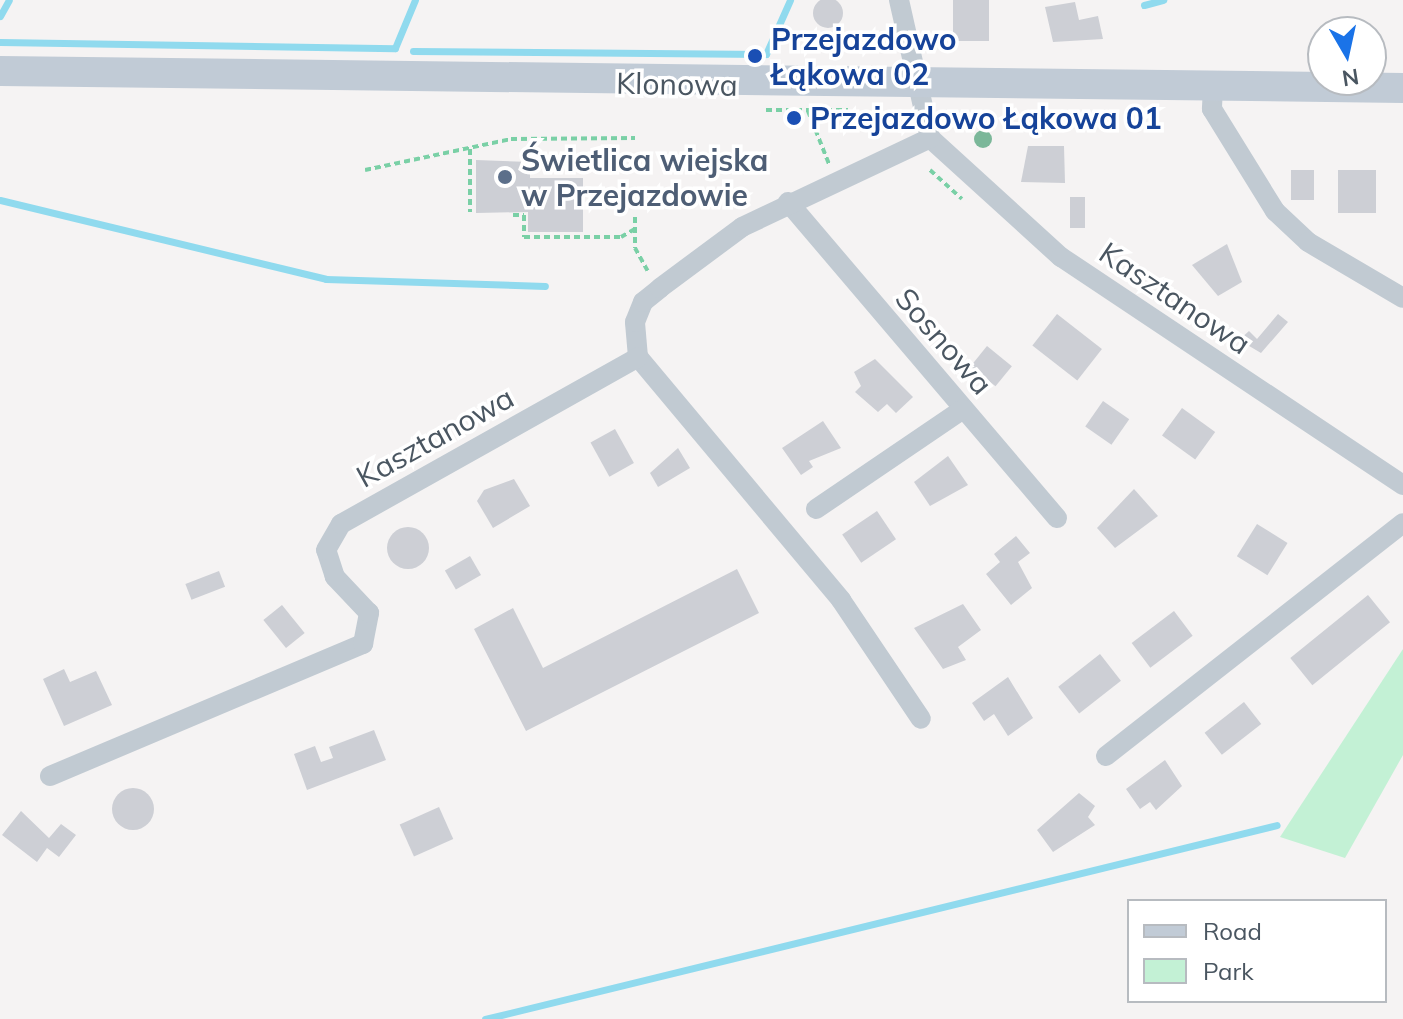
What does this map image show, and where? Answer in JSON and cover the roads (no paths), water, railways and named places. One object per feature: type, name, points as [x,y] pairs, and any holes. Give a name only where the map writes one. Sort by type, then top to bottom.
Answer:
[{"type":"street","name":"Kasztanowa","points":[[899,0],[913,86],[930,138],[1061,257],[1403,485]]},
{"type":"street","name":"Klonowa","points":[[0,71],[913,86],[1403,88]]},
{"type":"street","points":[[1213,88],[1212,109],[1275,211],[1308,242],[1403,298]]},
{"type":"street","points":[[921,719],[841,600],[638,357],[635,322],[643,302],[788,202],[930,138]]},
{"type":"street","name":"Sosnowa","points":[[788,202],[1057,518]]},
{"type":"street","name":"Kasztanowa","points":[[50,776],[363,644],[369,613],[335,577],[326,550],[341,524],[638,357]]},
{"type":"street","points":[[816,509],[963,409]]},
{"type":"street","points":[[1106,756],[1403,523]]},
{"type":"waterway","points":[[0,16],[9,0]]},
{"type":"waterway","points":[[0,42],[395,48],[415,0]]},
{"type":"waterway","points":[[413,51],[766,54],[790,0]]},
{"type":"waterway","points":[[1144,5],[1163,0]]},
{"type":"waterway","points":[[0,200],[326,279],[545,286]]},
{"type":"waterway","points":[[485,1019],[1277,825]]},
{"type":"place","name":"Przejazdowo Łąkowa 02","points":[[755,56]]},
{"type":"place","name":"Przejazdowo Łąkowa 01","points":[[794,118]]},
{"type":"place","name":"Świetlica wiejska w Przejazdowie","points":[[505,177]]}]
